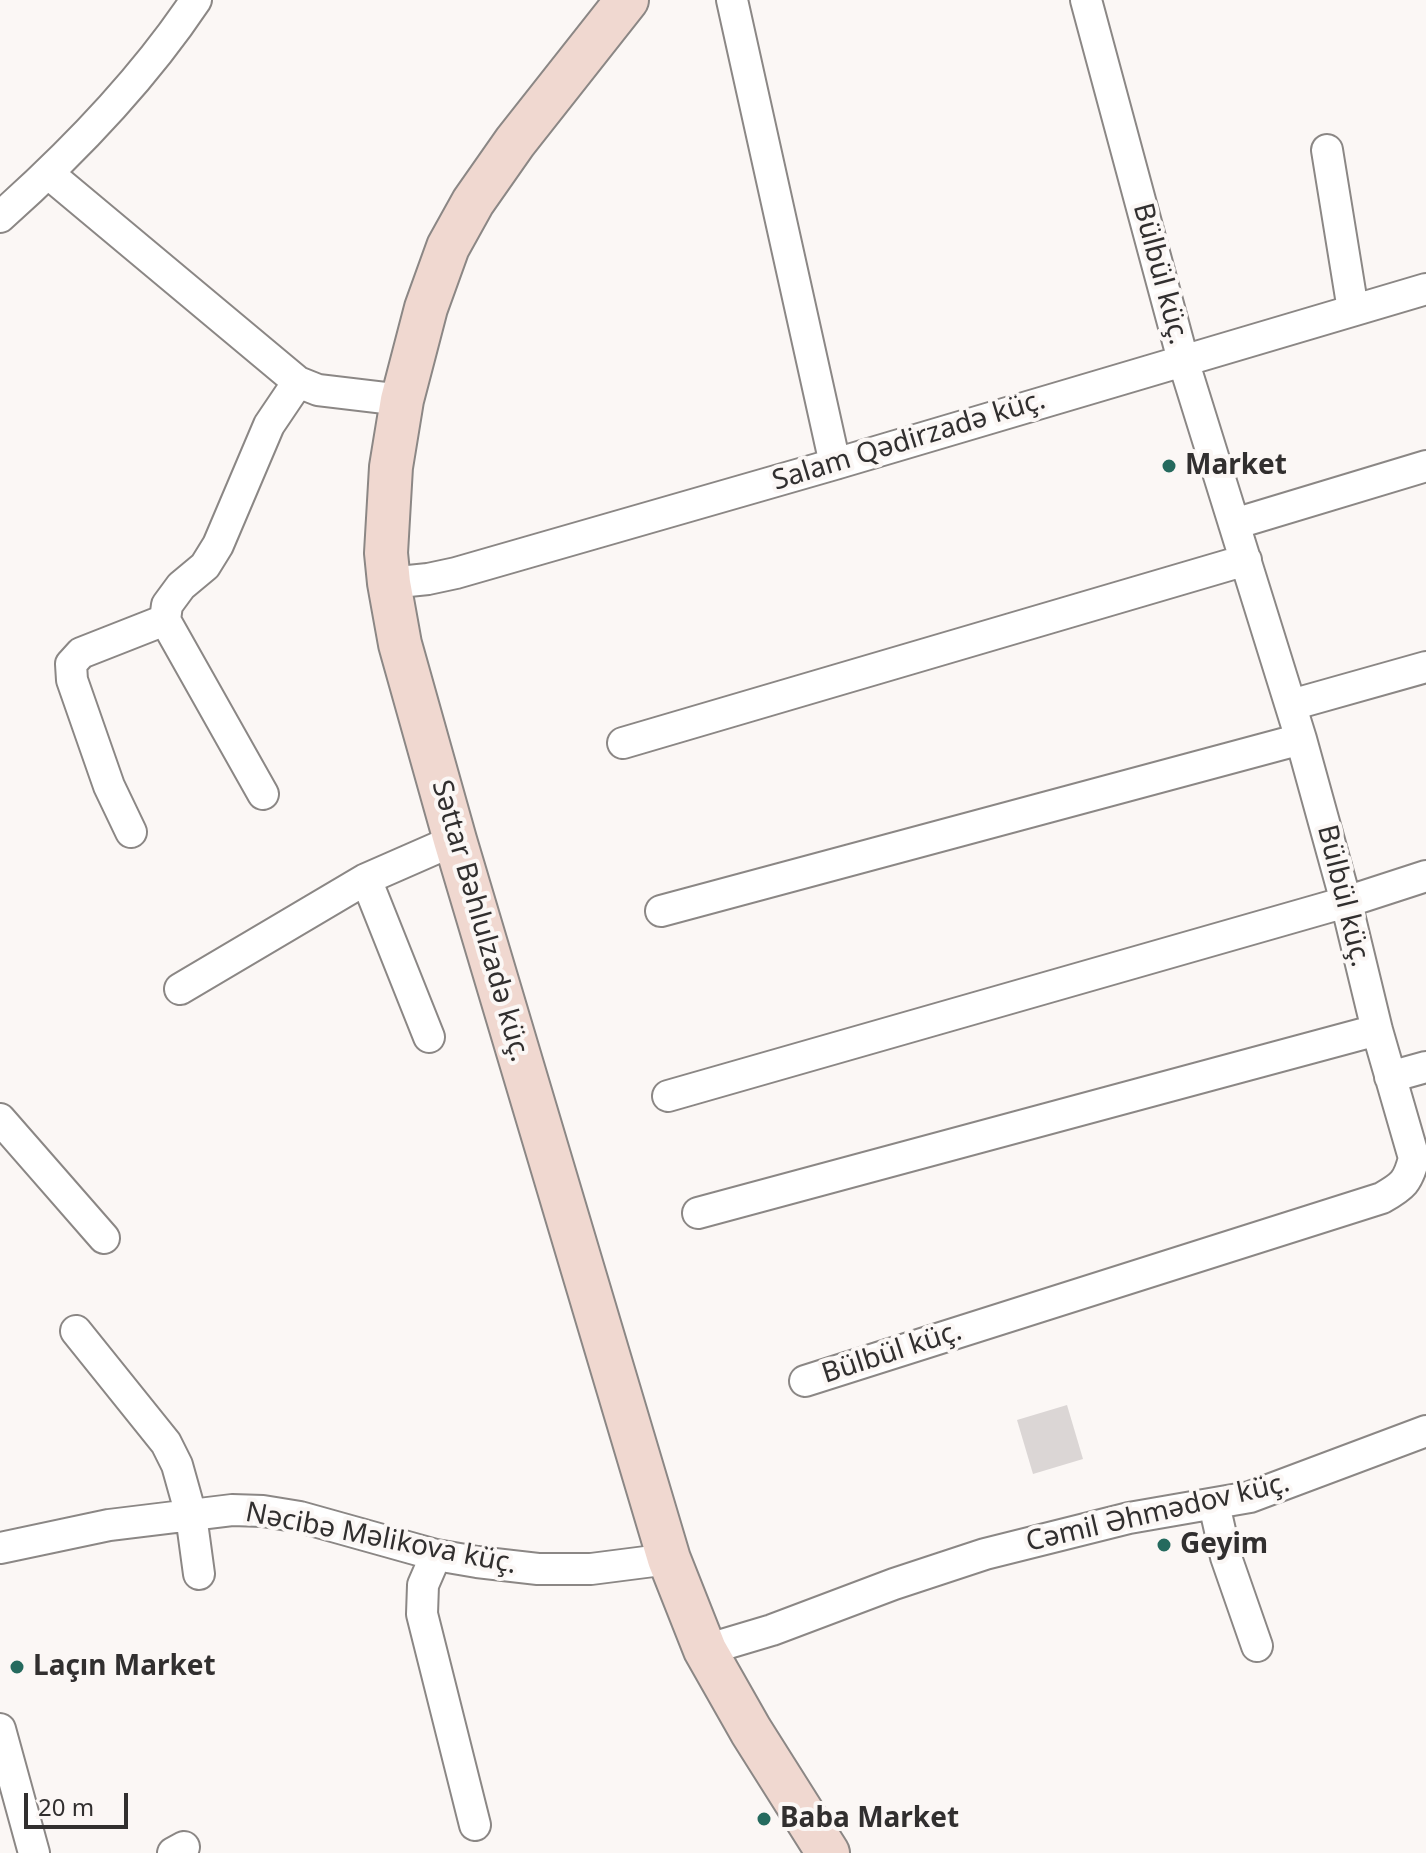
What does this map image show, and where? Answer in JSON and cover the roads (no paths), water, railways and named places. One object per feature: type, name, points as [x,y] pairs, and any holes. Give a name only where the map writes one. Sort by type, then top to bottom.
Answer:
[{"type":"street","points":[[0,217],[49,174],[122,95],[174,34],[196,0]]},
{"type":"street","name":"Səttar Bəhlulzadə küç.","points":[[627,0],[515,142],[473,202],[448,247],[426,308],[402,400],[388,508],[386,553],[389,583],[400,644],[455,840],[669,1559],[705,1650],[751,1731],[828,1853]]},
{"type":"street","points":[[732,0],[835,464]]},
{"type":"street","name":"Bülbül küç.","points":[[805,1381],[1382,1198],[1399,1188],[1409,1177],[1414,1158],[1301,739],[1183,360],[1086,0]]},
{"type":"street","points":[[1327,150],[1353,310]]},
{"type":"street","points":[[49,174],[298,382],[318,390],[402,400]]},
{"type":"street","name":"Salam Qədirzadə küç.","points":[[389,583],[456,573],[1426,289]]},
{"type":"street","points":[[263,794],[165,620],[167,605],[181,586],[205,566],[218,545],[269,425],[298,382]]},
{"type":"street","points":[[1234,524],[1426,466]]},
{"type":"street","points":[[623,743],[1246,560]]},
{"type":"street","points":[[131,832],[104,773],[72,680],[71,664],[81,653],[165,620]]},
{"type":"street","points":[[1291,705],[1426,667]]},
{"type":"street","points":[[661,911],[1301,739]]},
{"type":"street","points":[[180,989],[366,879],[455,840]]},
{"type":"street","points":[[668,1096],[1346,902],[1426,876]]},
{"type":"street","points":[[366,879],[429,1037]]},
{"type":"street","points":[[698,1213],[1377,1030]]},
{"type":"street","points":[[1390,1077],[1426,1067]]},
{"type":"street","points":[[0,1120],[104,1238]]},
{"type":"street","points":[[76,1331],[166,1443],[177,1465],[191,1515],[199,1574]]},
{"type":"street","name":"Cəmil Əhmədov küç.","points":[[705,1650],[772,1630],[985,1554],[1129,1518],[1250,1497],[1426,1431]]},
{"type":"street","points":[[1214,1504],[1226,1557],[1257,1646]]},
{"type":"street","name":"Nəcibə Məlikova küç.","points":[[0,1548],[109,1525],[232,1510],[300,1517],[436,1555],[538,1569],[591,1569],[669,1559]]},
{"type":"street","points":[[436,1555],[423,1585],[422,1614],[475,1825]]},
{"type":"street","points":[[0,1729],[11,1816],[34,1853]]},
{"type":"place","name":"Market","points":[[1169,466]]},
{"type":"place","name":"Geyim","points":[[1164,1545]]},
{"type":"place","name":"Laçın Market","points":[[17,1667]]},
{"type":"place","name":"Baba Market","points":[[764,1819]]}]
